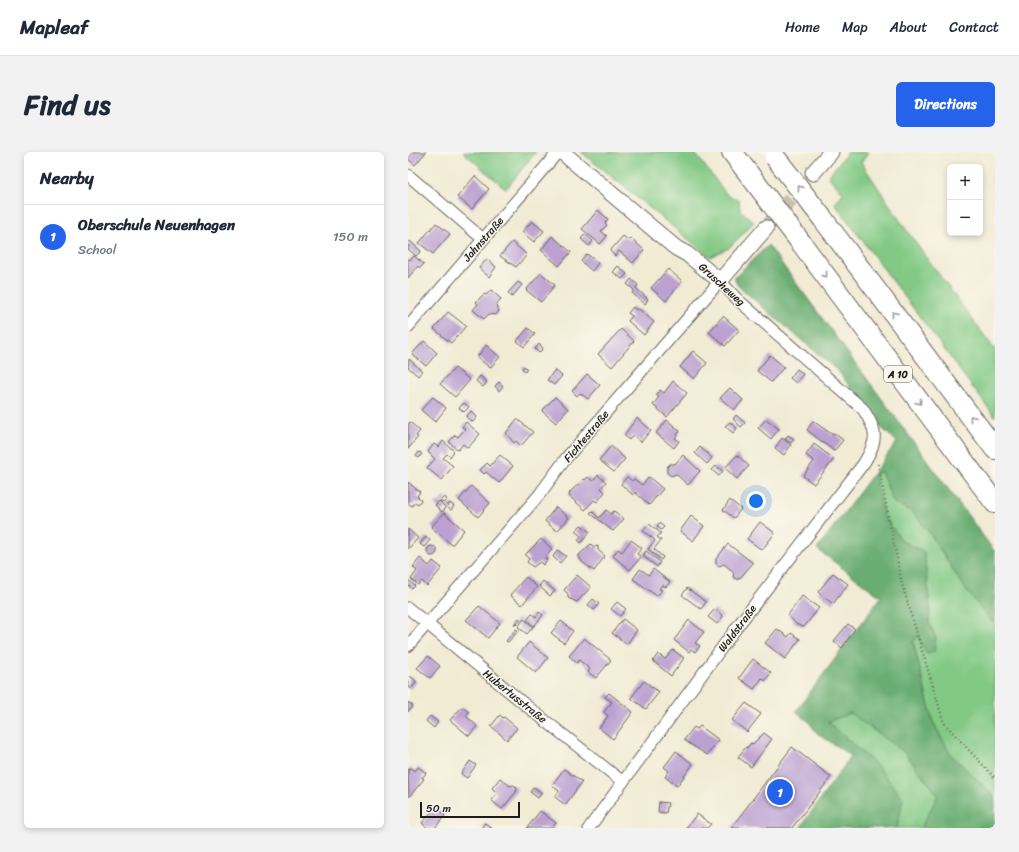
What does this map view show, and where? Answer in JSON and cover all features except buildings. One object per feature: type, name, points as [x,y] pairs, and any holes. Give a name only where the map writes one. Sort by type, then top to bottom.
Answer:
[{"type":"highway","name":"A 10","points":[[732,152],[995,503]]},
{"type":"highway","points":[[774,154],[995,449]]},
{"type":"street","name":"Jahnstraße","points":[[408,327],[558,152]]},
{"type":"street","name":"Gruscheweg","points":[[562,152],[676,248],[687,254],[720,281],[737,299],[863,409],[874,426]]},
{"type":"street","points":[[814,173],[831,152]]},
{"type":"street","points":[[408,175],[483,239]]},
{"type":"street","name":"Fichtestraße","points":[[408,646],[549,483],[567,456],[766,228]]},
{"type":"street","name":"Waldstraße","points":[[589,828],[740,623],[864,463],[875,439],[874,426]]},
{"type":"street","name":"Hubertusstraße","points":[[408,608],[528,708],[623,782]]},
{"type":"path","points":[[872,448],[877,463],[902,584],[944,723],[995,778]]},
{"type":"green space","points":[[463,152],[536,152],[506,189]]},
{"type":"green space","points":[[581,152],[694,152],[728,196],[739,199],[740,210],[754,222],[729,248],[710,257]]},
{"type":"green space","points":[[848,152],[869,152],[861,162],[907,231],[995,350],[995,417],[835,204],[843,193],[828,176]]},
{"type":"green space","points":[[768,245],[995,552],[995,625],[966,590],[931,535],[912,511],[894,503],[881,471],[874,475],[884,517],[902,541],[924,552],[930,608],[929,623],[936,638],[934,652],[927,654],[918,636],[913,642],[933,722],[950,754],[995,797],[995,828],[921,828],[938,795],[903,751],[850,713],[828,722],[876,765],[903,798],[897,828],[800,828],[851,756],[817,733],[808,721],[796,711],[881,597],[817,549],[897,442],[875,422],[839,372],[738,286],[734,278]]},
{"type":"green space","points":[[881,471],[894,503],[912,511],[931,535],[966,590],[995,625],[995,797],[950,754],[933,722],[913,642],[917,635],[927,654],[936,638],[929,623],[930,608],[924,552],[902,541],[884,517],[874,476]]},
{"type":"green space","points":[[850,713],[903,751],[939,796],[921,828],[897,828],[903,798],[827,722]]},
{"type":"tunnel","points":[[766,228],[813,173]]},
{"type":"place","name":"Oberschule Neuenhagen","points":[[780,792]]}]
